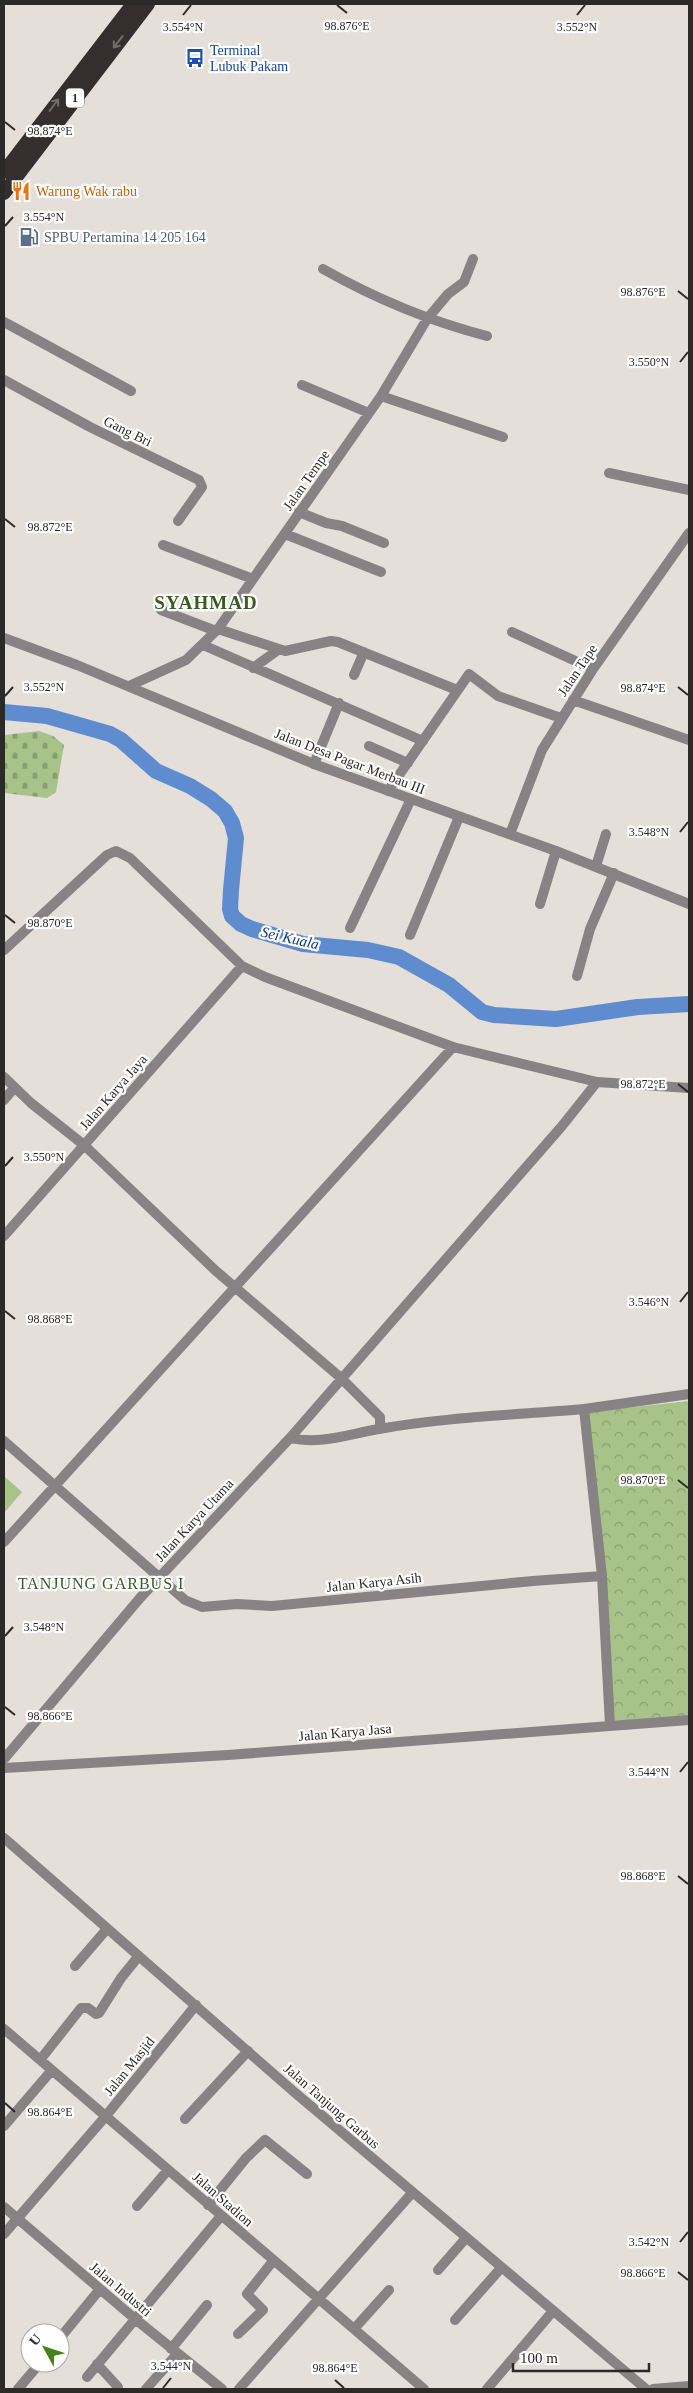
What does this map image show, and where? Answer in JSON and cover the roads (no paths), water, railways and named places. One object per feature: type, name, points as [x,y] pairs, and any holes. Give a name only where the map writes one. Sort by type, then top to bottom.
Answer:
[{"type":"highway","name":"1","points":[[4,193],[133,4]]},
{"type":"highway","name":"1","points":[[6,163],[148,4]]},
{"type":"street","name":"Jalan Tempe","points":[[132,687],[186,660],[204,645],[217,630],[369,414],[427,319],[448,294],[461,286],[474,259]]},
{"type":"street","points":[[323,269],[362,291],[427,319],[487,336]]},
{"type":"street","points":[[4,322],[131,391]]},
{"type":"street","name":"Gang Bri","points":[[4,380],[87,426],[199,480],[202,487],[178,521]]},
{"type":"street","points":[[302,385],[369,414]]},
{"type":"street","points":[[381,396],[503,438]]},
{"type":"street","points":[[609,473],[689,490]]},
{"type":"street","points":[[299,512],[326,524],[342,526],[384,543]]},
{"type":"street","points":[[285,534],[381,572]]},
{"type":"street","name":"Jalan Tape","points":[[510,834],[542,750],[561,718],[593,669],[689,534]]},
{"type":"street","points":[[163,545],[253,579]]},
{"type":"street","points":[[162,610],[217,630],[288,651],[331,641],[364,652],[457,690]]},
{"type":"street","points":[[512,632],[593,669]]},
{"type":"street","name":"Jalan Desa Pagar Merbau III","points":[[4,638],[132,687],[314,764],[556,851],[689,904]]},
{"type":"street","points":[[204,645],[422,740]]},
{"type":"street","points":[[247,664],[278,649]]},
{"type":"street","points":[[354,675],[364,652]]},
{"type":"street","points":[[388,791],[468,675],[472,674],[498,696],[561,718]]},
{"type":"street","points":[[573,700],[689,740]]},
{"type":"street","points":[[314,764],[339,703]]},
{"type":"street","points":[[369,746],[408,762]]},
{"type":"street","points":[[350,928],[411,799]]},
{"type":"street","points":[[410,935],[459,817]]},
{"type":"street","points":[[596,866],[606,834]]},
{"type":"street","points":[[4,950],[107,855],[116,851],[130,858],[242,966],[333,1004],[453,1048],[597,1082],[689,1088]]},
{"type":"street","points":[[540,904],[556,851]]},
{"type":"street","points":[[577,976],[590,930],[614,873]]},
{"type":"street","name":"Jalan Karya Jaya","points":[[4,1236],[242,966]]},
{"type":"street","points":[[4,1542],[453,1048]]},
{"type":"street","points":[[4,1078],[84,1146],[234,1287],[341,1378],[380,1417],[380,1429]]},
{"type":"street","name":"Jalan Karya Utama","points":[[4,1759],[160,1577],[290,1438],[562,1126],[597,1082]]},
{"type":"street","points":[[4,1100],[14,1088]]},
{"type":"street","points":[[290,1438],[305,1441],[344,1437],[380,1429],[584,1409],[689,1394]]},
{"type":"street","points":[[584,1409],[602,1576],[610,1725]]},
{"type":"street","name":"Jalan Karya Asih","points":[[4,1441],[185,1600],[202,1607],[237,1604],[272,1606],[602,1576]]},
{"type":"street","name":"Jalan Karya Jasa","points":[[4,1768],[234,1754],[689,1720]]},
{"type":"street","name":"Jalan Tanjung Garbus","points":[[4,1838],[106,1930],[196,2005],[412,2193],[646,2389]]},
{"type":"street","points":[[75,1966],[106,1930]]},
{"type":"street","points":[[40,2060],[81,2008],[84,2006],[96,2014],[99,2013],[121,1978],[138,1957]]},
{"type":"street","name":"Jalan Masjid","points":[[4,2234],[105,2117],[196,2005]]},
{"type":"street","name":"Jalan Stadion","points":[[4,2029],[424,2389]]},
{"type":"street","points":[[185,2120],[248,2051]]},
{"type":"street","points":[[4,2126],[52,2070]]},
{"type":"street","points":[[208,2205],[263,2141],[268,2141],[307,2174]]},
{"type":"street","points":[[137,2206],[168,2170]]},
{"type":"street","points":[[239,2389],[412,2193]]},
{"type":"street","name":"Jalan Industri","points":[[4,2207],[134,2318],[222,2389]]},
{"type":"street","points":[[87,2377],[134,2318],[221,2216]]},
{"type":"street","points":[[438,2270],[466,2238]]},
{"type":"street","points":[[238,2334],[263,2310],[247,2294],[274,2261]]},
{"type":"street","points":[[455,2320],[501,2268]]},
{"type":"street","points":[[70,2326],[100,2289]]},
{"type":"street","points":[[354,2329],[389,2290]]},
{"type":"street","points":[[146,2389],[207,2305]]},
{"type":"street","points":[[487,2389],[553,2311]]},
{"type":"street","points":[[97,2364],[118,2387]]},
{"type":"street","points":[[18,2389],[32,2373]]},
{"type":"street","points":[[654,2389],[689,2386]]},
{"type":"waterway","name":"Sei Kuala","points":[[4,712],[47,716],[110,734],[121,740],[156,771],[190,786],[211,799],[225,811],[232,823],[236,838],[230,909],[232,916],[241,924],[252,929],[303,944],[368,950],[399,957],[449,985],[482,1012],[494,1015],[556,1019],[638,1007],[689,1004]]},
{"type":"place","name":"Terminal Lubuk Pakam","points":[[195,58]]},
{"type":"place","name":"Warung Wak rabu","points":[[21,191]]},
{"type":"place","name":"SPBU Pertamina 14 205 164","points":[[29,237]]},
{"type":"district","name":"SYAHMAD","points":[[206,602]]},
{"type":"district","name":"TANJUNG GARBUS I","points":[[101,1583]]}]
